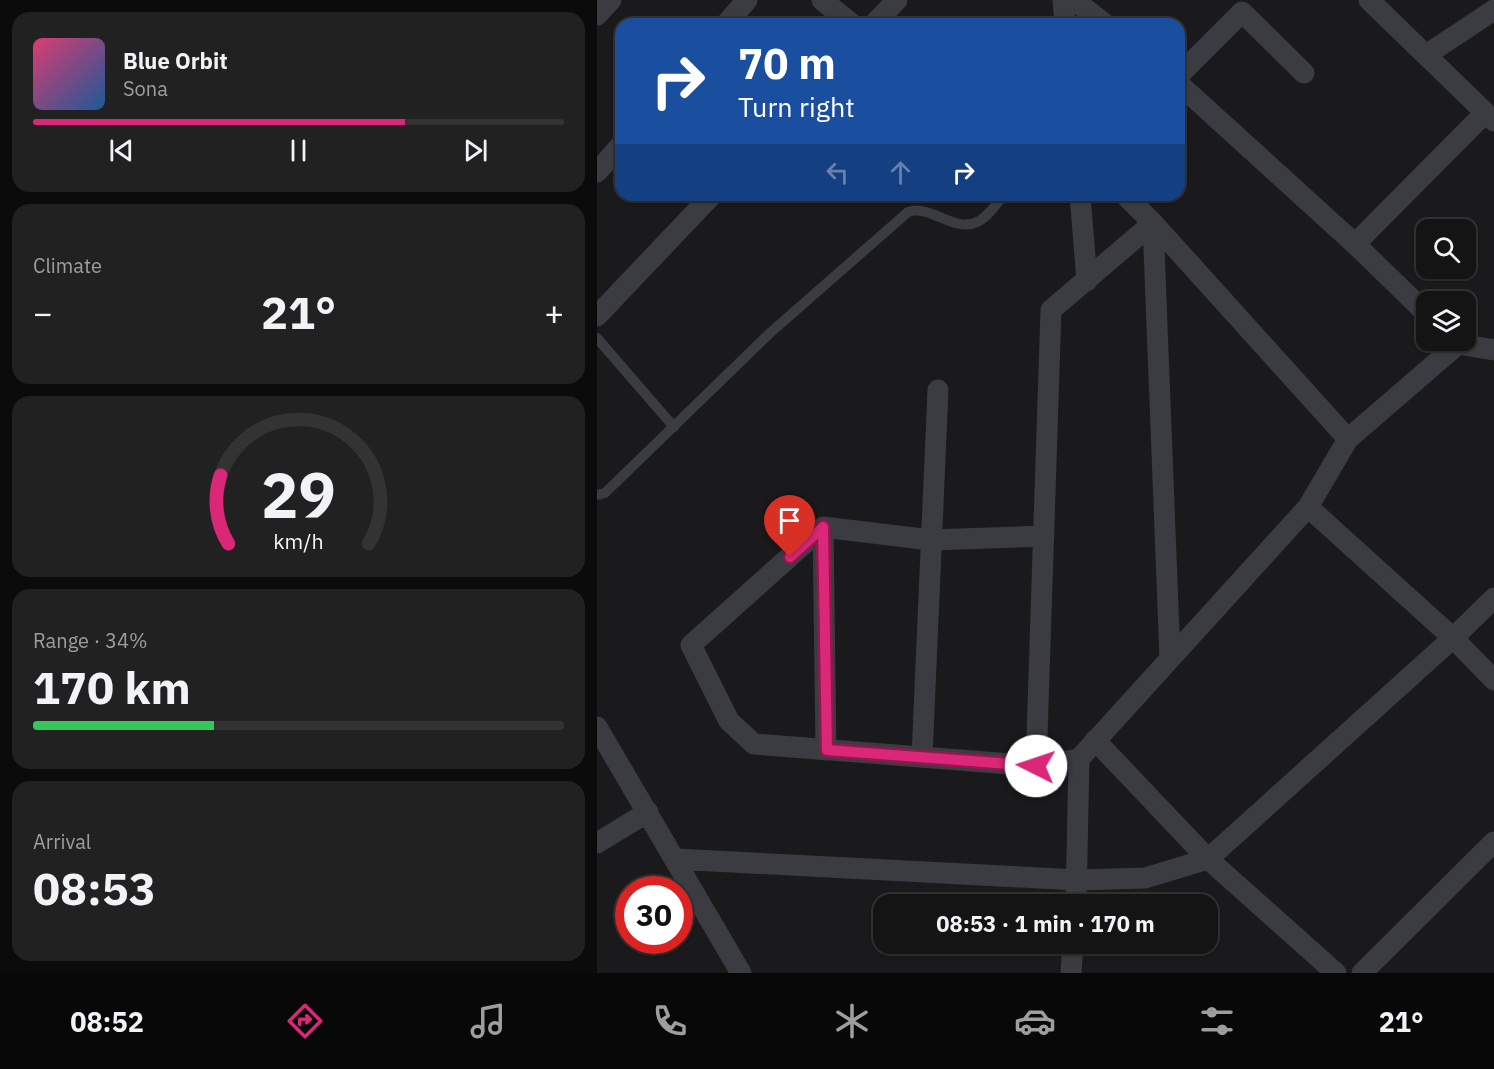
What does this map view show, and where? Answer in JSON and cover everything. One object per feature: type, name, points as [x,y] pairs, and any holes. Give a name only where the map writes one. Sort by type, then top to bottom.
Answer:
[{"type":"street","points":[[597,15],[612,0]]},
{"type":"street","points":[[731,18],[747,0]]},
{"type":"street","points":[[822,0],[844,18]]},
{"type":"street","points":[[880,18],[897,0]]},
{"type":"street","points":[[1063,0],[1064,18]]},
{"type":"street","points":[[1074,0],[1097,18]]},
{"type":"street","points":[[1355,244],[1490,117],[1369,0]]},
{"type":"street","points":[[1426,55],[1494,10]]},
{"type":"street","points":[[1185,69],[1242,12],[1304,73]]},
{"type":"street","points":[[1185,89],[1355,244],[1416,303]]},
{"type":"street","points":[[597,172],[615,152]]},
{"type":"street","points":[[597,316],[706,201]]},
{"type":"street","points":[[1080,201],[1087,281]]},
{"type":"street","points":[[1131,201],[1348,439]]},
{"type":"street","points":[[1036,766],[1051,310],[1153,223]]},
{"type":"street","points":[[1153,223],[1170,658]]},
{"type":"street","points":[[1476,346],[1494,350]]},
{"type":"street","points":[[1077,894],[1079,759],[1308,507],[1348,439],[1446,351]]},
{"type":"street","points":[[922,757],[938,390]]},
{"type":"street","points":[[1308,507],[1453,638],[1494,680]]},
{"type":"street","points":[[1044,536],[931,540],[823,527],[691,645],[729,721],[754,744],[1036,766],[1079,759]]},
{"type":"street","points":[[823,527],[827,750]]},
{"type":"street","points":[[675,858],[1078,880],[1145,878],[1208,859],[1453,638],[1494,598]]},
{"type":"street","points":[[597,727],[741,973]]},
{"type":"street","points":[[1095,740],[1208,859],[1336,973]]},
{"type":"street","points":[[597,843],[648,812]]},
{"type":"street","points":[[1362,973],[1494,842]]},
{"type":"street","points":[[1071,973],[1072,954]]},
{"type":"lane","points":[[597,495],[605,493],[770,333],[908,212],[916,208],[964,224],[977,222],[998,201]]},
{"type":"lane","points":[[597,338],[674,426]]},
{"type":"route","points":[[790,557],[823,527],[827,750],[1036,766]]}]
